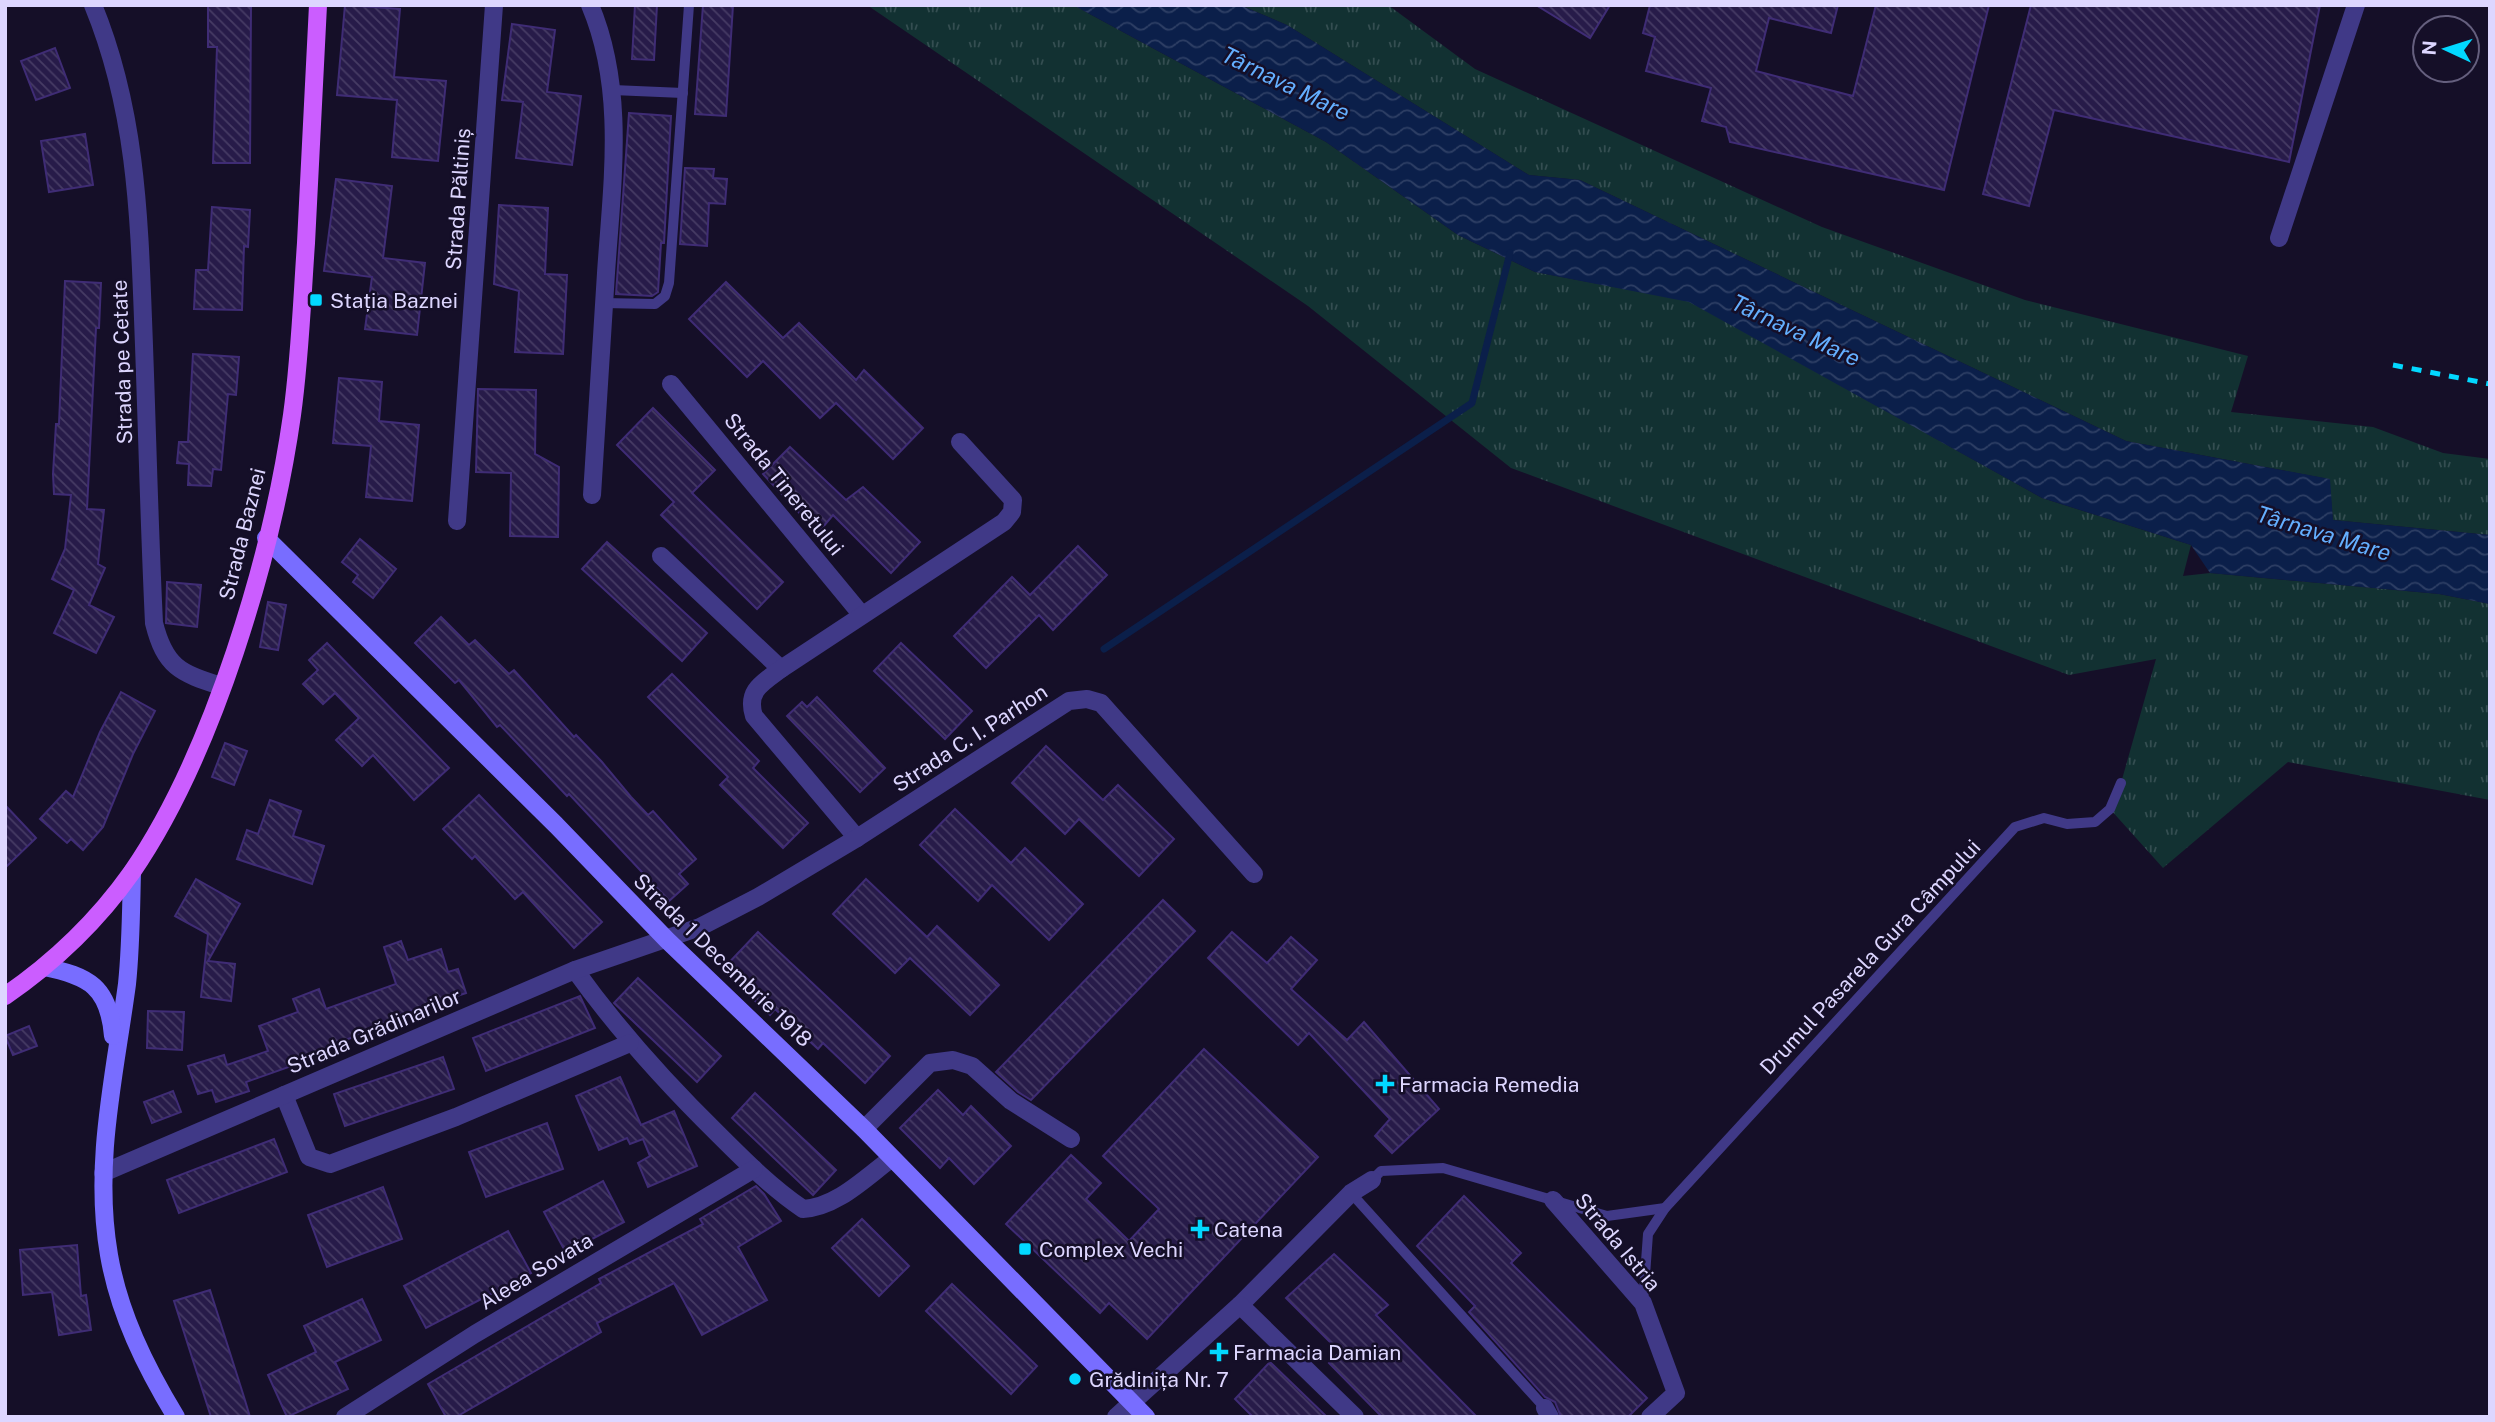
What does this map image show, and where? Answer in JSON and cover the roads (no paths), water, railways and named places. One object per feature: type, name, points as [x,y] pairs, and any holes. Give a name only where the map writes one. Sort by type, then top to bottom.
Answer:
[{"type":"main road","name":"Strada Baznei","points":[[5,996],[44,967],[104,906],[132,872],[180,786],[221,687],[251,597],[292,416],[301,332],[318,5]]},
{"type":"main road","name":"Strada 1 Decembrie 1918","points":[[266,538],[556,825],[667,940],[864,1129],[1140,1410]]},
{"type":"main road","points":[[132,872],[129,958],[115,1054],[103,1172],[105,1221],[115,1282],[130,1329],[176,1417]]},
{"type":"main road","points":[[44,967],[76,974],[92,982],[103,998],[112,1020],[115,1054]]},
{"type":"street","name":"Strada pe Cetate","points":[[93,5],[113,53],[130,133],[140,242],[154,623],[160,648],[170,662],[190,677],[221,687]]},
{"type":"street","name":"Strada Păltiniș","points":[[457,521],[494,5]]},
{"type":"street","points":[[590,5],[601,30],[613,90],[613,161],[592,495]]},
{"type":"street","points":[[2279,238],[2356,5]]},
{"type":"street","name":"Strada Tineretului","points":[[671,384],[861,614]]},
{"type":"street","points":[[857,838],[754,716],[750,704],[754,690],[781,669],[1004,522],[1012,512],[1013,500],[960,442]]},
{"type":"street","points":[[661,556],[781,669]]},
{"type":"street","name":"Strada C. I. Parhon","points":[[667,940],[758,897],[857,838],[1069,701],[1087,699],[1101,703],[1254,874]]},
{"type":"street","name":"Strada Grădinarilor","points":[[103,1172],[575,970],[667,940]]},
{"type":"street","points":[[575,970],[630,1043],[754,1169],[803,1209],[819,1208],[834,1201],[892,1158]]},
{"type":"street","points":[[284,1095],[309,1157],[330,1164],[456,1117],[630,1043]]},
{"type":"street","points":[[864,1129],[930,1063],[953,1060],[972,1066],[1011,1101],[1071,1139]]},
{"type":"street","name":"Aleea Sovata","points":[[345,1417],[475,1334],[754,1169]]},
{"type":"street","points":[[1116,1417],[1140,1410],[1351,1193],[1372,1180]]},
{"type":"street","name":"Strada Istria","points":[[1553,1200],[1643,1303],[1676,1393],[1650,1417]]},
{"type":"street","points":[[1240,1305],[1355,1417]]},
{"type":"lane","points":[[603,303],[655,304],[665,296],[669,283],[690,5]]},
{"type":"lane","points":[[613,90],[683,93]]},
{"type":"lane","name":"Drumul Pasarela Gura Câmpului","points":[[1643,1303],[1648,1234],[1665,1208],[2015,827],[2044,818],[2067,824],[2095,822],[2110,809],[2121,783]]},
{"type":"lane","points":[[1372,1180],[1381,1171],[1443,1168],[1607,1216],[1665,1208]]},
{"type":"lane","points":[[1351,1193],[1547,1412]]},
{"type":"water","name":"Târnava Mare","points":[[1073,5],[1240,5],[1287,25],[1529,175],[1580,180],[2126,441],[2330,479],[2333,520],[2490,535],[2490,604],[2439,594],[2210,573],[2191,545],[2042,498],[1689,302],[1535,272],[1458,235],[1326,142]]},
{"type":"waterway","points":[[1104,649],[1472,403],[1510,253]]},
{"type":"railway","points":[[2393,365],[2490,384]]},
{"type":"place","name":"Stația Baznei","points":[[316,300]]},
{"type":"place","name":"Farmacia Remedia","points":[[1385,1084]]},
{"type":"place","name":"Catena","points":[[1200,1229]]},
{"type":"place","name":"Complex Vechi","points":[[1025,1249]]},
{"type":"place","name":"Farmacia Damian","points":[[1219,1352]]},
{"type":"place","name":"Grădinița Nr. 7","points":[[1075,1379]]}]
